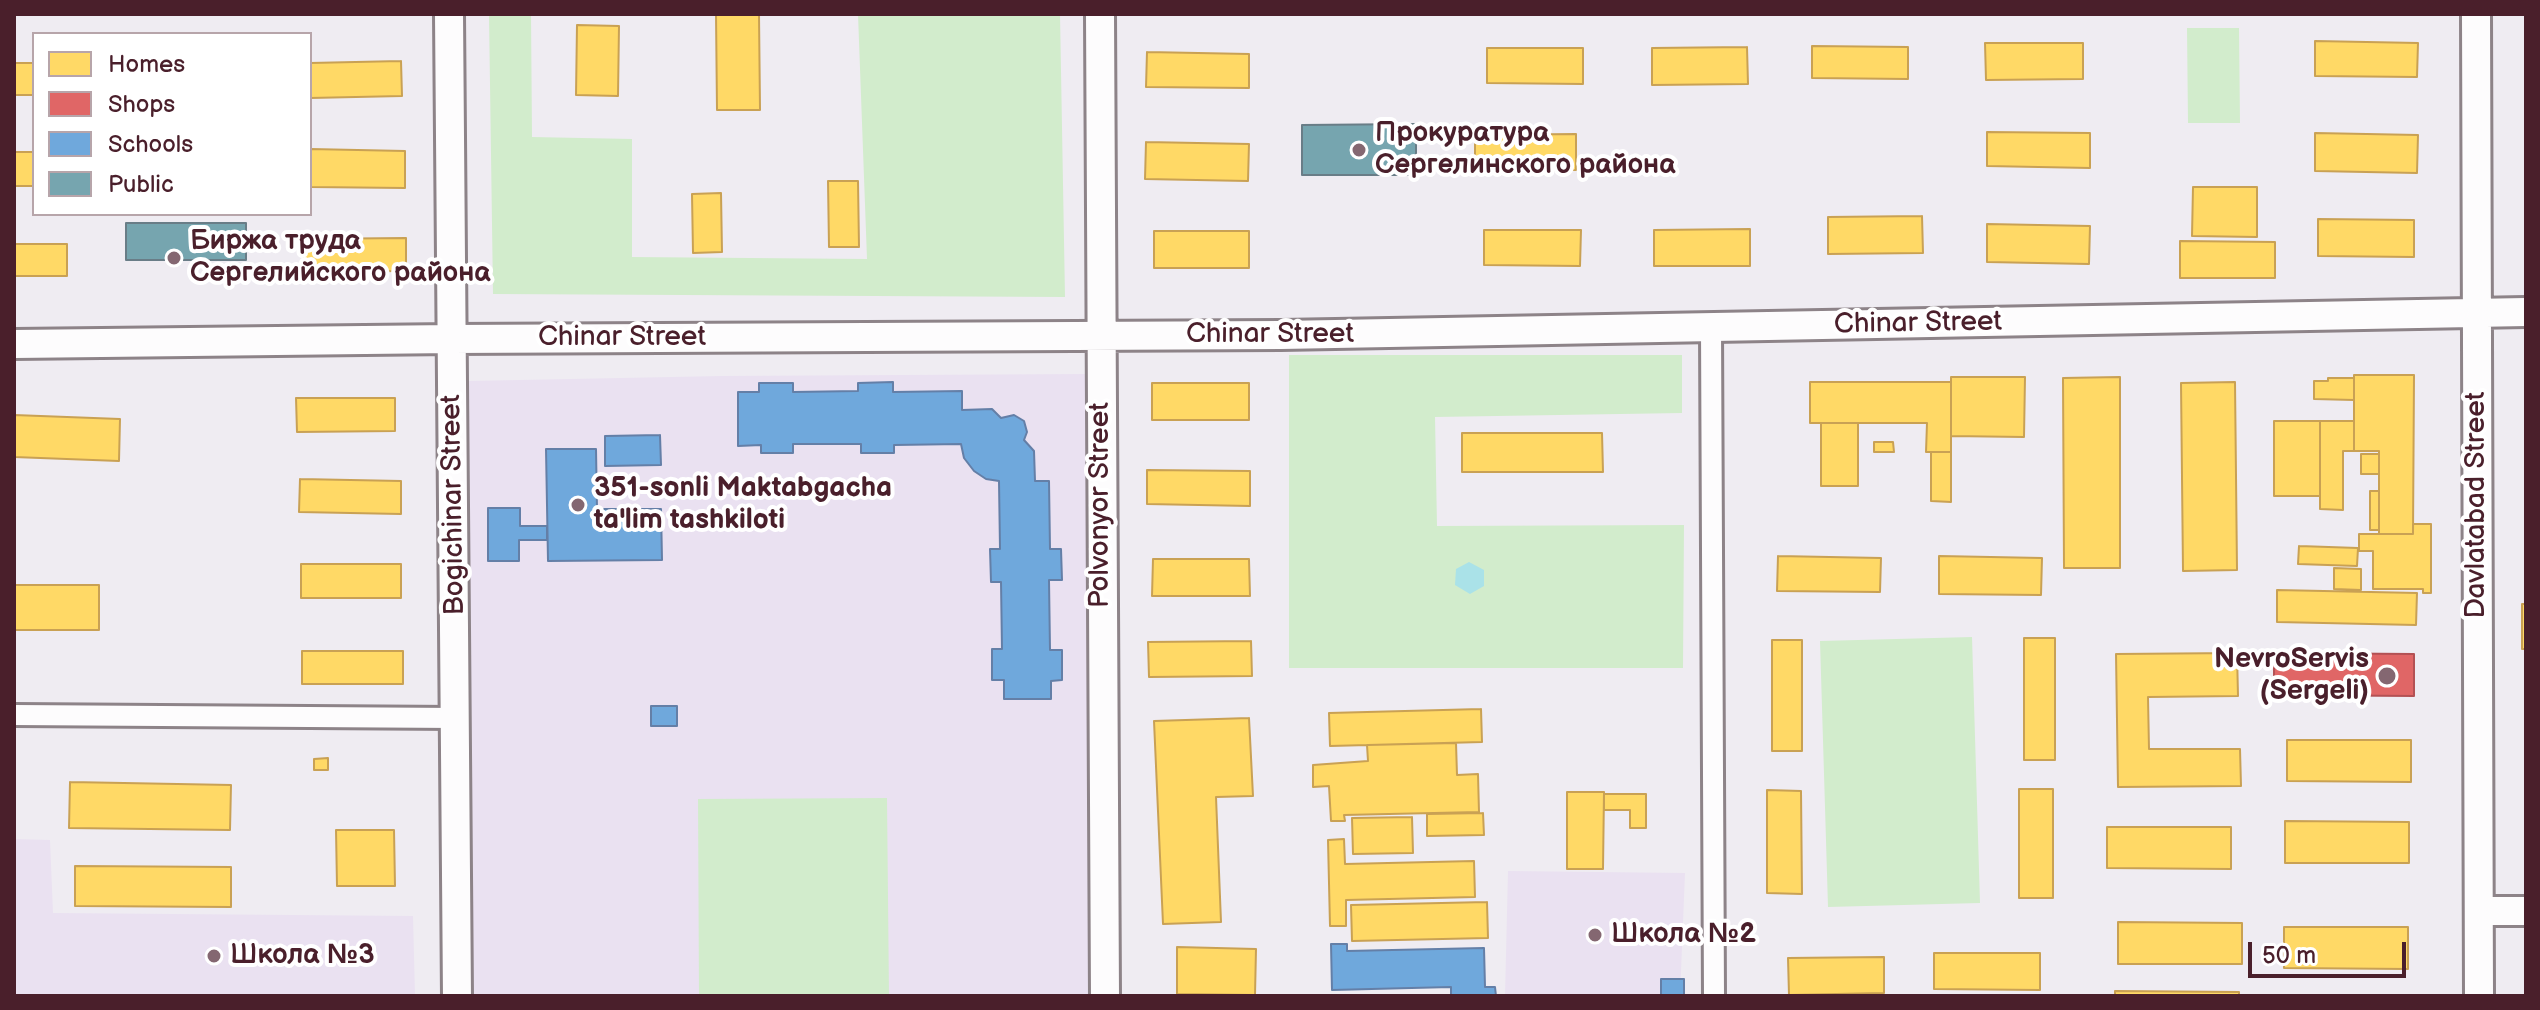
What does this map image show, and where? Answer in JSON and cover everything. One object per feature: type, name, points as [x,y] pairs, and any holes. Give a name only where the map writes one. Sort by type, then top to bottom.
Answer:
[{"type":"street","name":"Bogichinar Street","points":[[449,14],[457,996]]},
{"type":"street","name":"Polvonyor Street","points":[[1100,14],[1105,996]]},
{"type":"street","name":"Davlatabad Street","points":[[2476,14],[2479,996]]},
{"type":"street","name":"Chinar Street","points":[[14,344],[1281,335],[2526,312]]},
{"type":"street","points":[[1711,328],[1714,996]]},
{"type":"street","points":[[14,715],[456,718]]},
{"type":"street","points":[[2479,911],[2526,911]]},
{"type":"shaded area","points":[[1085,374],[1091,996],[470,996],[469,381]]},
{"type":"shaded area","name":"Школа №3","points":[[14,839],[50,840],[53,913],[413,916],[415,996],[14,996]]},
{"type":"shaded area","name":"Школа №2","points":[[1508,871],[1685,873],[1680,996],[1505,996]]},
{"type":"green space","points":[[489,14],[531,14],[532,137],[632,139],[632,257],[867,259],[858,14],[1060,14],[1065,297],[493,294]]},
{"type":"green space","points":[[2187,28],[2239,28],[2240,123],[2188,123]]},
{"type":"green space","points":[[1289,355],[1682,355],[1682,413],[1435,417],[1437,526],[1684,525],[1683,668],[1289,668]]},
{"type":"green space","points":[[1972,637],[1980,903],[1828,907],[1820,641]]},
{"type":"green space","points":[[887,798],[889,996],[699,996],[698,799]]},
{"type":"water","points":[[1469,562],[1484,570],[1484,586],[1470,594],[1455,585],[1456,569]]},
{"type":"building: Homes","points":[[716,14],[759,14],[760,110],[717,110]]},
{"type":"building: Homes","points":[[577,25],[619,26],[618,96],[576,95]]},
{"type":"building: Homes","points":[[2315,41],[2418,43],[2417,77],[2315,76]]},
{"type":"building: Homes","points":[[1985,43],[2083,43],[2083,79],[1986,80]]},
{"type":"building: Homes","points":[[1812,46],[1908,47],[1908,79],[1812,78]]},
{"type":"building: Homes","points":[[1747,47],[1748,84],[1652,85],[1652,48]]},
{"type":"building: Homes","points":[[1487,48],[1583,48],[1583,84],[1487,83]]},
{"type":"building: Homes","points":[[1147,52],[1249,54],[1249,88],[1146,87]]},
{"type":"building: Homes","points":[[401,61],[402,96],[312,98],[312,63]]},
{"type":"building: Homes","points":[[14,63],[32,63],[32,95],[14,95]]},
{"type":"building: Homes","points":[[1987,132],[2090,133],[2090,168],[1987,166]]},
{"type":"building: Homes","points":[[2315,133],[2418,135],[2417,173],[2315,171]]},
{"type":"building: Homes","points":[[1576,134],[1576,170],[1475,171],[1475,135]]},
{"type":"building: Homes","points":[[1146,142],[1249,144],[1248,181],[1145,179]]},
{"type":"building: Homes","points":[[312,149],[405,151],[405,188],[312,187]]},
{"type":"building: Homes","points":[[14,152],[32,152],[32,186],[14,186]]},
{"type":"building: Homes","points":[[828,181],[858,181],[859,247],[829,247]]},
{"type":"building: Homes","points":[[2193,187],[2257,187],[2257,237],[2192,236]]},
{"type":"building: Homes","points":[[721,193],[722,252],[693,253],[692,194]]},
{"type":"building: Homes","points":[[1922,216],[1923,253],[1828,254],[1828,217]]},
{"type":"building: Homes","points":[[2318,219],[2414,220],[2414,257],[2318,256]]},
{"type":"building: Homes","points":[[1987,224],[2090,226],[2089,264],[1987,262]]},
{"type":"building: Homes","points":[[1750,229],[1750,266],[1654,266],[1654,230]]},
{"type":"building: Homes","points":[[1484,230],[1581,230],[1580,266],[1484,265]]},
{"type":"building: Homes","points":[[1154,231],[1249,231],[1249,268],[1154,268]]},
{"type":"building: Homes","points":[[406,238],[406,271],[303,272],[303,239]]},
{"type":"building: Homes","points":[[2180,241],[2275,242],[2275,278],[2180,278]]},
{"type":"building: Homes","points":[[14,244],[67,244],[67,276],[14,276]]},
{"type":"building: Homes","points":[[2354,375],[2414,375],[2413,534],[2379,534],[2379,451],[2354,451]]},
{"type":"building: Homes","points":[[1951,377],[2025,377],[2024,437],[1951,436]]},
{"type":"building: Homes","points":[[2120,377],[2120,568],[2064,568],[2063,378]]},
{"type":"building: Homes","points":[[2328,378],[2354,378],[2354,400],[2314,399],[2314,381],[2328,381]]},
{"type":"building: Homes","points":[[1810,382],[1951,382],[1951,452],[1926,452],[1927,423],[1810,423]]},
{"type":"building: Homes","points":[[2235,382],[2237,570],[2183,571],[2181,383]]},
{"type":"building: Homes","points":[[1152,383],[1249,383],[1249,420],[1152,420]]},
{"type":"building: Homes","points":[[296,398],[395,398],[395,431],[297,432]]},
{"type":"building: Homes","points":[[14,415],[120,419],[119,461],[14,457]]},
{"type":"building: Homes","points":[[2274,421],[2320,421],[2320,496],[2274,496]]},
{"type":"building: Homes","points":[[2320,421],[2354,421],[2354,451],[2343,451],[2343,510],[2320,509]]},
{"type":"building: Homes","points":[[1821,423],[1858,423],[1858,486],[1821,486]]},
{"type":"building: Homes","points":[[1462,433],[1602,433],[1603,472],[1462,472]]},
{"type":"building: Homes","points":[[1874,442],[1893,442],[1894,452],[1874,452]]},
{"type":"building: Homes","points":[[1931,452],[1951,452],[1951,502],[1931,501]]},
{"type":"building: Homes","points":[[2361,454],[2379,454],[2379,474],[2361,474]]},
{"type":"building: Homes","points":[[1147,470],[1250,471],[1250,506],[1147,504]]},
{"type":"building: Homes","points":[[300,479],[401,481],[401,514],[299,512]]},
{"type":"building: Homes","points":[[2370,491],[2379,491],[2379,530],[2370,530]]},
{"type":"building: Homes","points":[[2413,524],[2431,524],[2431,593],[2423,593],[2423,589],[2373,589],[2373,551],[2359,551],[2359,534],[2413,534]]},
{"type":"building: Homes","points":[[2299,546],[2358,548],[2357,566],[2298,564]]},
{"type":"building: Homes","points":[[1778,556],[1881,558],[1880,592],[1777,591]]},
{"type":"building: Homes","points":[[1939,556],[2042,558],[2041,595],[1939,594]]},
{"type":"building: Homes","points":[[1153,559],[1249,559],[1250,596],[1152,596]]},
{"type":"building: Homes","points":[[301,564],[401,564],[401,598],[301,598]]},
{"type":"building: Homes","points":[[2334,568],[2361,569],[2361,590],[2334,589]]},
{"type":"building: Homes","points":[[14,585],[99,585],[99,630],[14,630]]},
{"type":"building: Homes","points":[[2277,590],[2417,593],[2416,625],[2277,622]]},
{"type":"building: Homes","points":[[2522,604],[2526,604],[2526,649],[2522,649]]},
{"type":"building: Homes","points":[[2024,638],[2055,638],[2055,760],[2024,760]]},
{"type":"building: Homes","points":[[1772,640],[1802,640],[1802,751],[1772,751]]},
{"type":"building: Homes","points":[[1251,641],[1252,676],[1149,677],[1148,642]]},
{"type":"building: Homes","points":[[302,651],[403,651],[403,684],[302,684]]},
{"type":"building: Homes","points":[[2237,653],[2238,696],[2148,697],[2149,749],[2240,749],[2241,786],[2118,787],[2116,654]]},
{"type":"building: Homes","points":[[1481,709],[1482,742],[1330,746],[1329,713]]},
{"type":"building: Homes","points":[[1249,718],[1253,796],[1216,797],[1221,922],[1163,924],[1154,721]]},
{"type":"building: Homes","points":[[2287,740],[2411,740],[2411,782],[2287,781]]},
{"type":"building: Homes","points":[[1456,743],[1457,775],[1478,774],[1479,812],[1344,815],[1345,821],[1331,821],[1329,786],[1313,787],[1313,765],[1368,761],[1367,745]]},
{"type":"building: Homes","points":[[328,758],[328,770],[314,770],[314,759]]},
{"type":"building: Homes","points":[[70,782],[231,785],[230,830],[69,828]]},
{"type":"building: Homes","points":[[2019,789],[2053,789],[2053,898],[2019,898]]},
{"type":"building: Homes","points":[[1767,790],[1801,791],[1802,894],[1767,893]]},
{"type":"building: Homes","points":[[1567,792],[1604,792],[1603,869],[1567,869]]},
{"type":"building: Homes","points":[[1604,794],[1646,794],[1646,828],[1630,828],[1630,810],[1604,810]]},
{"type":"building: Homes","points":[[1483,813],[1484,835],[1427,836],[1427,814]]},
{"type":"building: Homes","points":[[1412,817],[1413,853],[1353,854],[1352,818]]},
{"type":"building: Homes","points":[[2285,821],[2409,822],[2409,863],[2285,863]]},
{"type":"building: Homes","points":[[2107,827],[2231,827],[2231,869],[2107,868]]},
{"type":"building: Homes","points":[[336,830],[394,830],[395,886],[337,886]]},
{"type":"building: Homes","points":[[1344,839],[1345,864],[1474,861],[1475,897],[1346,900],[1346,926],[1330,926],[1328,840]]},
{"type":"building: Homes","points":[[75,866],[231,867],[231,907],[75,906]]},
{"type":"building: Homes","points":[[1487,902],[1488,938],[1352,941],[1351,905]]},
{"type":"building: Homes","points":[[2118,922],[2242,923],[2242,964],[2118,964]]},
{"type":"building: Homes","points":[[2284,927],[2408,927],[2408,969],[2284,968]]},
{"type":"building: Homes","points":[[1177,947],[1256,949],[1255,995],[1177,994]]},
{"type":"building: Homes","points":[[1934,953],[2040,953],[2040,990],[1934,989]]},
{"type":"building: Homes","points":[[1884,957],[1884,993],[1789,995],[1788,958]]},
{"type":"building: Homes","points":[[2115,991],[2239,992],[2239,996],[2115,996]]},
{"type":"building: Shops","points":[[2274,653],[2414,654],[2414,696],[2274,695]]},
{"type":"building: Schools","points":[[893,382],[893,392],[962,391],[962,410],[992,409],[1001,418],[1014,415],[1024,421],[1027,432],[1024,440],[1034,451],[1035,481],[1049,481],[1050,549],[1061,549],[1062,580],[1049,580],[1050,650],[1062,650],[1062,680],[1051,681],[1051,699],[1004,699],[1004,680],[992,680],[992,649],[1002,649],[1001,582],[991,582],[990,549],[1000,549],[999,481],[986,479],[974,471],[964,458],[961,444],[894,445],[894,453],[861,453],[861,444],[793,444],[793,453],[761,453],[761,445],[738,446],[738,392],[759,392],[759,383],[793,383],[793,392],[858,391],[858,383]]},
{"type":"building: Schools","points":[[660,435],[661,465],[605,466],[605,436]]},
{"type":"building: Schools","points":[[546,449],[596,449],[597,509],[661,509],[662,560],[548,561]]},
{"type":"building: Schools","points":[[488,508],[520,508],[520,526],[547,526],[547,540],[519,540],[519,561],[488,561]]},
{"type":"building: Schools","points":[[651,706],[677,706],[677,726],[651,726]]},
{"type":"building: Schools","points":[[1331,944],[1347,944],[1347,951],[1484,948],[1485,987],[1495,987],[1496,996],[1451,996],[1451,987],[1332,990]]},
{"type":"building: Schools","points":[[1661,979],[1684,979],[1684,996],[1661,996]]},
{"type":"building: Public","name":"Прокуратура Сергелинского района","points":[[1416,124],[1416,175],[1302,175],[1302,125]]},
{"type":"building: Public","points":[[126,223],[246,223],[246,260],[126,260]]},
{"type":"place","name":"Прокуратура Сергелинского района","points":[[1359,150]]},
{"type":"place","name":"Биржа труда Сергелийского района","points":[[174,258]]},
{"type":"place","name":"351-sonli Maktabgacha ta'lim tashkiloti","points":[[578,505]]},
{"type":"place","name":"NevroServis (Sergeli)","points":[[2387,676]]},
{"type":"place","name":"Школа №2","points":[[1595,935]]},
{"type":"place","name":"Школа №3","points":[[214,956]]}]
